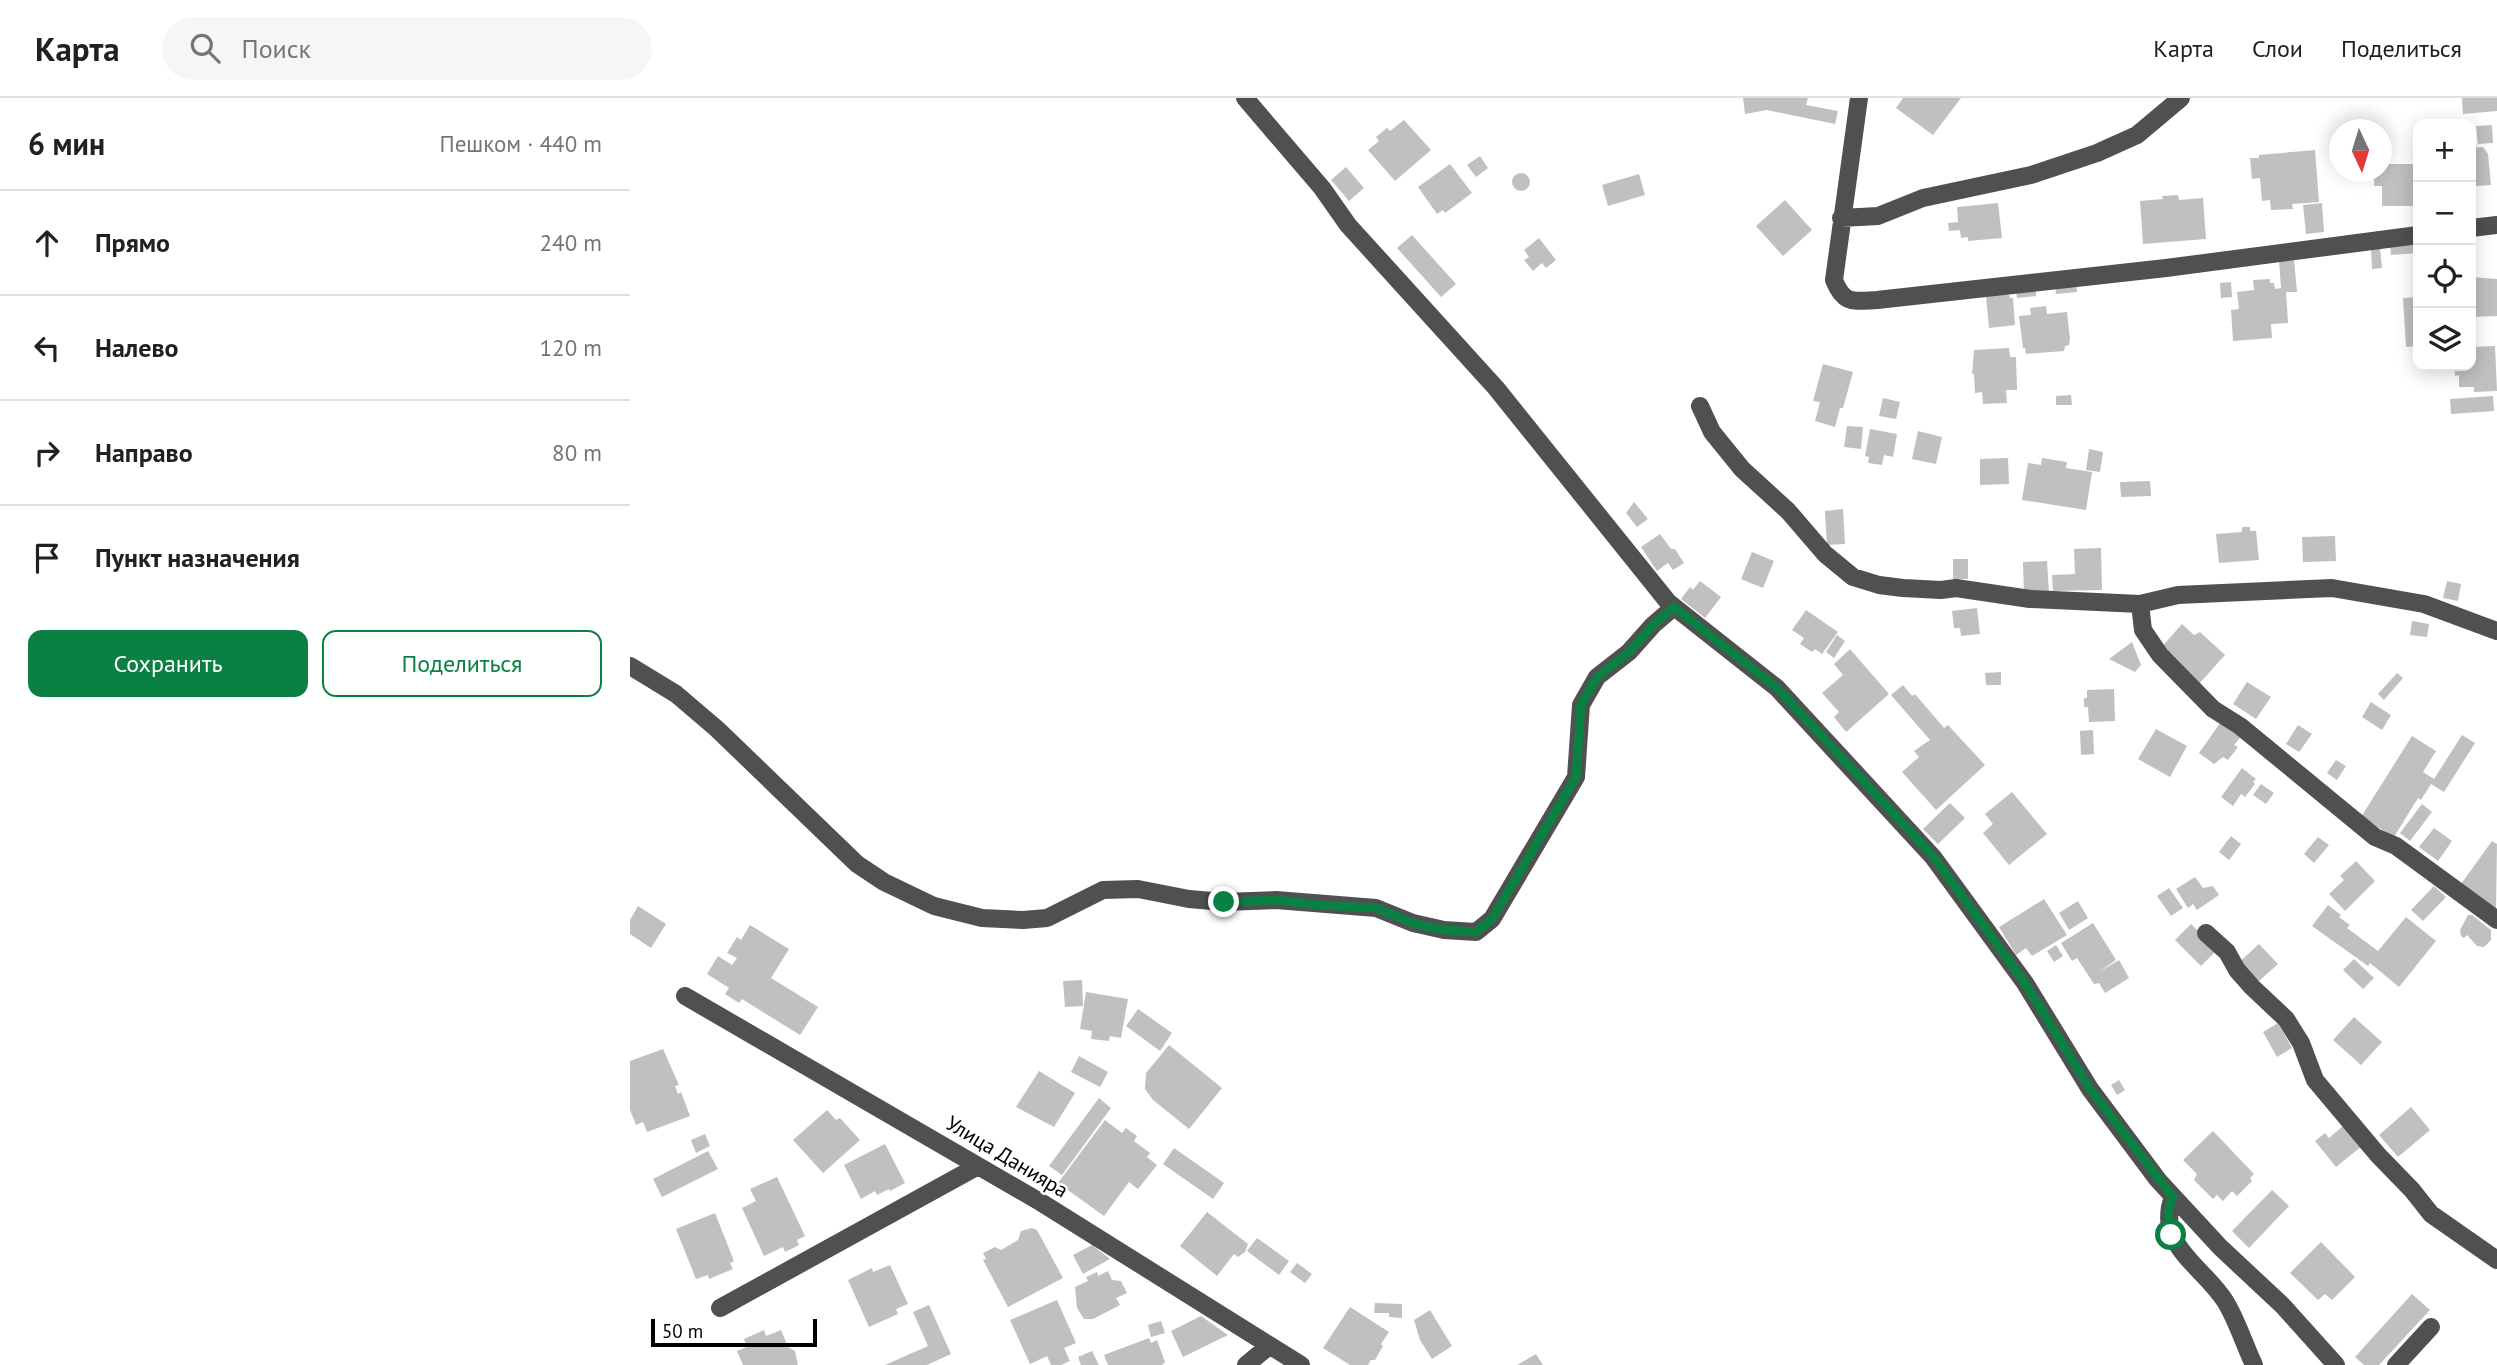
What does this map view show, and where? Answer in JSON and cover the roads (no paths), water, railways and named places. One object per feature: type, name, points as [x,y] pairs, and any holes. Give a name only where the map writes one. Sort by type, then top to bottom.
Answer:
[{"type":"street","points":[[1245,98],[1322,188],[1348,225],[1496,388],[1668,602],[1777,688],[1933,856],[2025,983],[2090,1089],[2173,1197],[2220,1247],[2283,1306],[2336,1365]]},
{"type":"street","points":[[1859,98],[1834,280],[1840,295],[1850,301],[2166,268],[2413,236]]},
{"type":"street","points":[[1841,218],[1878,216],[1923,198],[2031,176],[2137,135],[2181,98]]},
{"type":"street","points":[[2476,228],[2497,225]]},
{"type":"street","points":[[1700,406],[1712,432],[1742,470],[1788,511],[1825,554],[1853,577],[1879,585],[1941,590],[1956,588],[2030,599],[2140,604],[2178,595],[2332,588],[2424,604],[2497,631]]},
{"type":"street","points":[[2140,604],[2143,630],[2160,655],[2213,709],[2240,726],[2375,837],[2396,846],[2497,920]]},
{"type":"street","points":[[630,666],[676,694],[717,729],[857,864],[884,882],[934,906],[982,918],[1023,920],[1047,918],[1103,890],[1138,890],[1224,902],[1276,900],[1376,908],[1423,925],[1444,930],[1476,932],[1492,919],[1576,777],[1581,705],[1597,677],[1629,652],[1653,625],[1674,607]]},
{"type":"street","points":[[2206,933],[2227,953],[2252,987],[2286,1019],[2301,1042],[2315,1080],[2378,1155],[2431,1214],[2497,1260]]},
{"type":"street","name":"Улица Данияра","points":[[685,996],[978,1166],[1301,1365]]},
{"type":"street","points":[[720,1308],[978,1166]]},
{"type":"street","points":[[2173,1197],[2168,1211],[2171,1235],[2182,1252],[2227,1303],[2254,1365]]},
{"type":"street","points":[[2396,1365],[2431,1327]]},
{"type":"street","points":[[1246,1365],[1269,1346]]}]
